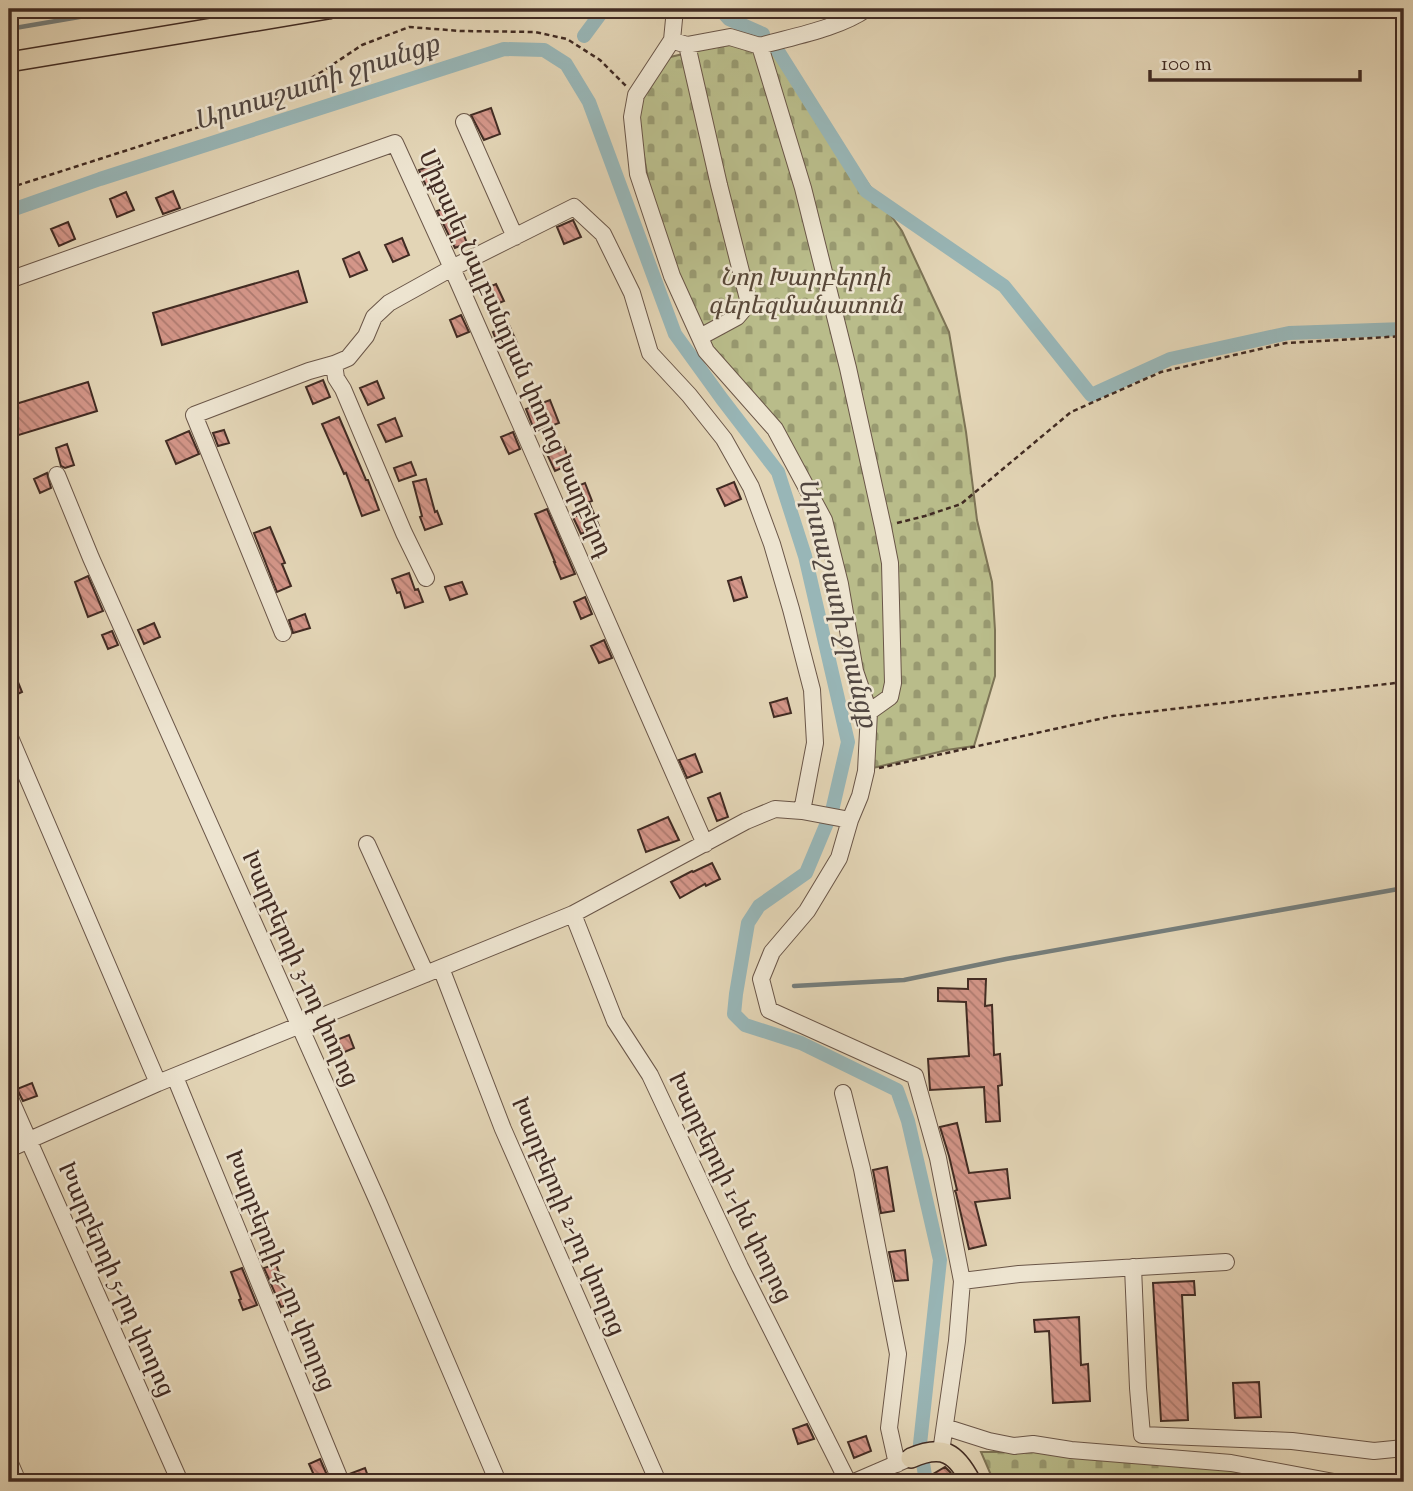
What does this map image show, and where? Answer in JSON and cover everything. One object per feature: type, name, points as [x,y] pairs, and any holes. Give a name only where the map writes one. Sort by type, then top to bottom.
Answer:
[{"type":"main road","points":[[9,62],[328,9]]},
{"type":"main road","points":[[904,1461],[936,1451],[961,1463],[971,1482]]},
{"type":"street","points":[[675,9],[680,42],[749,303],[737,317],[700,337]]},
{"type":"street","points":[[825,9],[826,27]]},
{"type":"street","points":[[866,9],[826,27],[760,46],[730,37],[680,42],[636,95],[632,117],[638,174],[672,276],[706,351],[775,429],[824,520],[840,584],[855,671],[869,712],[866,771],[839,858],[807,911],[772,952],[761,979],[769,1010],[915,1076],[939,1158],[962,1281],[945,1427],[936,1451]]},
{"type":"street","points":[[760,46],[803,188],[848,368],[890,563],[893,683],[890,697],[869,712]]},
{"type":"street","points":[[464,121],[516,236]]},
{"type":"street","name":"Միքայել Նալբանդյան փողոց Խարբերդ","points":[[9,280],[395,143],[705,844]]},
{"type":"street","points":[[283,632],[194,415],[309,370],[348,358],[366,336],[374,317],[389,303],[574,207],[603,234],[632,293],[650,353],[689,395],[724,439],[751,486],[792,609],[812,690],[815,743],[802,811]]},
{"type":"street","points":[[334,364],[336,378],[426,578]]},
{"type":"street","name":"Խարբերդի 3-րդ փողոց","points":[[57,475],[91,558],[379,1204],[498,1482]]},
{"type":"street","points":[[9,734],[159,1083]]},
{"type":"street","points":[[9,1149],[159,1083],[573,914],[746,821],[775,809],[850,820]]},
{"type":"street","name":"Խարբերդի 2-րդ փողոց","points":[[368,844],[434,971],[658,1482]]},
{"type":"street","name":"Խարբերդի 1-ին փողոց","points":[[573,914],[615,1021],[650,1075],[740,1267],[848,1482]]},
{"type":"street","name":"Խարբերդի 4-րդ փողոց","points":[[175,1077],[341,1482]]},
{"type":"street","points":[[843,1093],[862,1169],[898,1354],[889,1428],[904,1461],[854,1482]]},
{"type":"street","name":"Խարբերդի 5-րդ փողոց","points":[[9,1096],[180,1482]]},
{"type":"street","points":[[962,1281],[1019,1274],[1226,1262]]},
{"type":"street","points":[[1133,1267],[1142,1436],[1292,1441],[1374,1451],[1404,1448]]},
{"type":"street","points":[[945,1427],[1014,1446],[1033,1444],[1071,1450],[1231,1462],[1334,1482]]},
{"type":"street","points":[[9,1461],[18,1482]]},
{"type":"path","points":[[9,188],[262,107],[362,45],[410,27],[535,32],[567,39],[600,60],[636,95]]},
{"type":"path","points":[[883,527],[961,504],[1071,412],[1161,372],[1286,343],[1404,336]]},
{"type":"path","points":[[866,771],[1113,716],[1404,682]]},
{"type":"green space","name":"Նոր Խարբերդի գերեզմանատուն","points":[[735,42],[779,51],[829,129],[902,231],[949,332],[977,520],[992,582],[995,630],[995,676],[974,746],[873,768],[833,546],[782,432],[705,354],[653,208],[635,105],[666,58]]},
{"type":"green space","points":[[981,1452],[1051,1452],[1227,1465],[1309,1482],[994,1482]]},
{"type":"building","points":[[491,108],[500,134],[484,140],[471,115]]},
{"type":"building","points":[[436,164],[443,181],[427,188],[419,170]]},
{"type":"building","points":[[173,191],[180,208],[163,214],[156,198]]},
{"type":"building","points":[[126,192],[134,210],[117,217],[110,199]]},
{"type":"building","points":[[445,208],[452,229],[460,226],[467,243],[455,248],[437,211]]},
{"type":"building","points":[[573,220],[581,237],[564,244],[557,227]]},
{"type":"building","points":[[68,222],[75,239],[59,246],[51,229]]},
{"type":"building","points":[[402,238],[409,255],[393,262],[385,245]]},
{"type":"building","points":[[359,252],[367,270],[350,277],[343,259]]},
{"type":"building","points":[[298,271],[307,302],[162,345],[153,313]]},
{"type":"building","points":[[496,284],[504,301],[487,308],[480,291]]},
{"type":"building","points":[[461,315],[469,332],[457,337],[450,320]]},
{"type":"building","points":[[509,325],[517,343],[500,350],[493,332]]},
{"type":"building","points":[[323,380],[330,397],[313,404],[306,387]]},
{"type":"building","points":[[377,381],[384,398],[368,405],[360,388]]},
{"type":"building","points":[[88,382],[97,411],[9,438],[9,406]]},
{"type":"building","points":[[550,400],[559,423],[535,432],[526,409]]},
{"type":"building","points":[[339,417],[379,510],[362,516],[346,473],[344,474],[322,424]]},
{"type":"building","points":[[395,418],[402,436],[386,442],[378,425]]},
{"type":"building","points":[[224,430],[229,443],[218,446],[213,433]]},
{"type":"building","points":[[189,431],[199,454],[176,464],[166,441]]},
{"type":"building","points":[[513,432],[520,449],[509,454],[501,437]]},
{"type":"building","points":[[67,444],[74,465],[65,468],[61,466],[56,448]]},
{"type":"building","points":[[564,447],[571,464],[555,471],[547,454]]},
{"type":"building","points":[[411,462],[416,475],[399,481],[394,468]]},
{"type":"building","points":[[47,473],[51,488],[40,493],[34,479]]},
{"type":"building","points":[[426,479],[435,512],[437,511],[442,524],[425,530],[413,482]]},
{"type":"building","points":[[734,482],[741,499],[725,506],[717,489]]},
{"type":"building","points":[[585,483],[599,526],[581,534],[573,517],[579,515],[568,490]]},
{"type":"building","points":[[547,509],[575,574],[561,579],[535,514]]},
{"type":"building","points":[[270,527],[291,586],[277,592],[254,533]]},
{"type":"building","points":[[409,573],[423,602],[405,608],[392,579]]},
{"type":"building","points":[[88,576],[103,611],[88,617],[75,582]]},
{"type":"building","points":[[741,577],[747,597],[734,601],[728,581]]},
{"type":"building","points":[[462,582],[467,594],[450,600],[445,587]]},
{"type":"building","points":[[585,597],[592,614],[581,619],[574,602]]},
{"type":"building","points":[[305,614],[310,628],[293,633],[289,620]]},
{"type":"building","points":[[154,623],[160,637],[144,644],[138,630]]},
{"type":"building","points":[[112,631],[118,645],[108,649],[102,635]]},
{"type":"building","points":[[604,640],[612,658],[599,663],[591,646]]},
{"type":"building","points":[[9,660],[22,692],[9,698]]},
{"type":"building","points":[[787,698],[791,713],[774,717],[770,703]]},
{"type":"building","points":[[695,754],[702,772],[687,778],[679,760]]},
{"type":"building","points":[[720,793],[728,817],[717,821],[708,798]]},
{"type":"building","points":[[668,817],[679,840],[646,852],[638,830]]},
{"type":"building","points":[[712,863],[720,879],[680,898],[671,882]]},
{"type":"building","points":[[968,979],[986,979],[985,1006],[992,1005],[994,1055],[1000,1054],[1000,1121],[986,1122],[984,1087],[930,1090],[928,1059],[969,1056],[966,1002],[938,1001],[938,988],[968,989]]},
{"type":"building","points":[[349,1035],[354,1048],[340,1054],[334,1041]]},
{"type":"building","points":[[32,1083],[37,1096],[23,1101],[17,1089]]},
{"type":"building","points":[[957,1123],[969,1173],[1007,1169],[1010,1198],[975,1202],[986,1245],[969,1249],[940,1127]]},
{"type":"building","points":[[887,1167],[894,1211],[881,1213],[873,1170]]},
{"type":"building","points":[[905,1250],[908,1280],[895,1281],[889,1252]]},
{"type":"building","points":[[276,1264],[290,1304],[281,1307],[264,1268]]},
{"type":"building","points":[[242,1268],[257,1305],[243,1310],[231,1272]]},
{"type":"building","points":[[1194,1281],[1195,1295],[1182,1295],[1188,1420],[1161,1421],[1153,1283]]},
{"type":"building","points":[[1079,1317],[1081,1365],[1088,1364],[1090,1401],[1053,1403],[1049,1331],[1035,1332],[1034,1320]]},
{"type":"building","points":[[1259,1382],[1261,1417],[1235,1418],[1233,1383]]},
{"type":"building","points":[[807,1424],[814,1439],[798,1444],[793,1429]]},
{"type":"building","points":[[866,1436],[871,1451],[854,1458],[848,1442]]},
{"type":"building","points":[[320,1459],[330,1482],[317,1482],[309,1464]]},
{"type":"building","points":[[945,1467],[957,1482],[938,1482],[933,1474]]},
{"type":"building","points":[[365,1468],[370,1482],[351,1482],[349,1474]]},
{"type":"waterway","points":[[9,29],[126,9]]},
{"type":"waterway","points":[[584,36],[604,9]]},
{"type":"waterway","points":[[720,9],[729,19],[763,34]]},
{"type":"waterway","points":[[776,48],[866,191],[1004,286],[1091,395],[1170,359],[1289,333],[1404,329]]},
{"type":"waterway","name":"Արտաշատի ջրանցք","points":[[9,211],[100,179],[504,49],[544,50],[566,64],[589,102],[675,334],[778,472],[805,556],[848,742],[832,811],[806,873],[759,906],[748,923],[734,1014],[745,1025],[801,1043],[897,1090],[908,1121],[940,1260],[920,1444],[926,1482]]},
{"type":"waterway","points":[[794,986],[904,980],[1006,959],[1404,888]]}]
